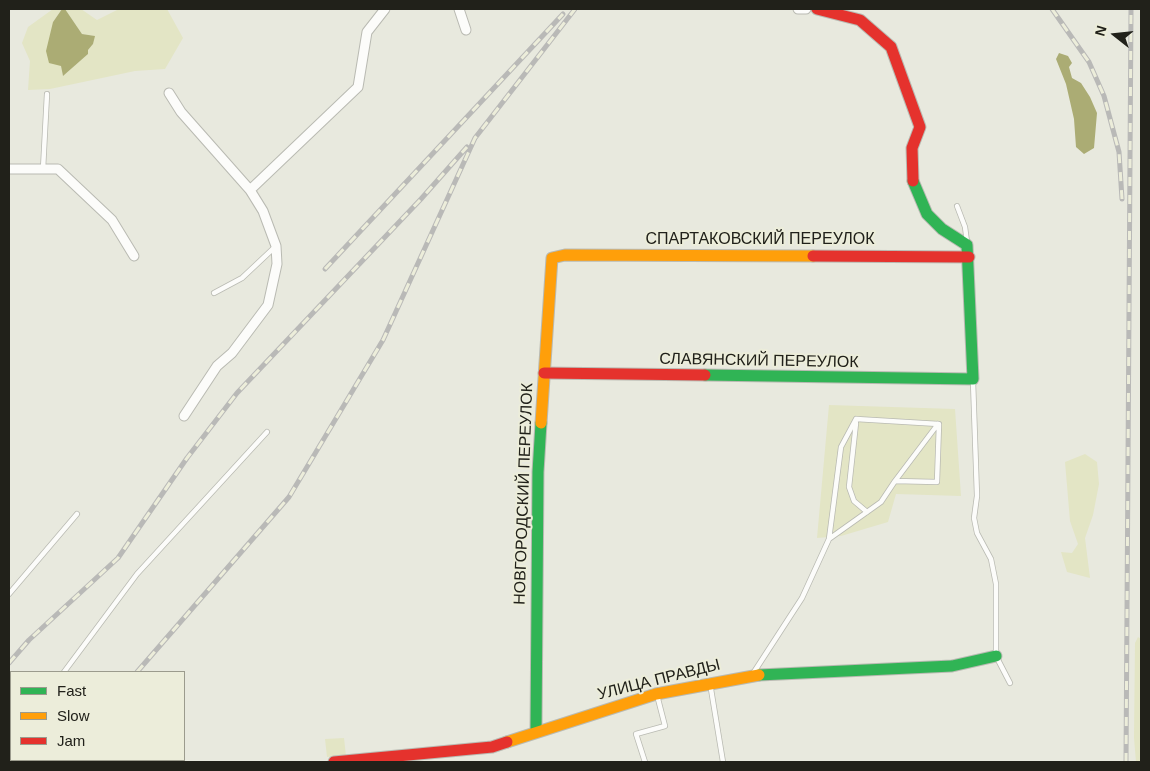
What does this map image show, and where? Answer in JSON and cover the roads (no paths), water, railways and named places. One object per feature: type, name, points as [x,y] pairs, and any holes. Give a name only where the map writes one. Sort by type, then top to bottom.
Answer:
[{"type":"street","points":[[250,190],[358,87],[367,32],[385,9]]},
{"type":"street","points":[[459,9],[466,30]]},
{"type":"street","points":[[798,9],[806,9]]},
{"type":"street","points":[[817,9],[860,20],[891,47],[914,104],[920,127],[912,148],[913,184],[927,214],[942,229],[967,245],[973,379]]},
{"type":"street","points":[[169,93],[181,112],[250,190],[262,211],[276,246],[277,264],[268,305],[232,353],[218,366],[184,416]]},
{"type":"street","points":[[9,169],[58,169],[112,220],[134,256]]},
{"type":"street","name":"СПАРТАКОВСКИЙ ПЕРЕУЛОК","points":[[552,258],[565,255],[969,257]]},
{"type":"street","name":"НОВГОРОДСКИЙ ПЕРЕУЛОК","points":[[536,731],[538,472],[552,258]]},
{"type":"street","name":"СЛАВЯНСКИЙ ПЕРЕУЛОК","points":[[544,373],[973,379]]},
{"type":"street","name":"УЛИЦА ПРАВДЫ","points":[[334,762],[492,747],[536,731],[656,694],[752,675],[918,666],[952,666],[996,656]]},
{"type":"lane","points":[[43,169],[47,94]]},
{"type":"lane","points":[[957,206],[965,227],[967,245]]},
{"type":"lane","points":[[214,294],[242,278],[276,246]]},
{"type":"lane","points":[[973,379],[977,496],[974,518],[977,533],[991,559],[996,584],[996,656],[1010,683]]},
{"type":"lane","points":[[856,419],[939,424]]},
{"type":"lane","points":[[856,419],[849,486],[854,501],[867,512]]},
{"type":"lane","points":[[752,675],[802,598],[830,539],[841,447],[856,419]]},
{"type":"lane","points":[[895,481],[937,482],[939,424]]},
{"type":"lane","points":[[830,539],[881,502],[939,424]]},
{"type":"lane","points":[[65,671],[138,574],[267,432]]},
{"type":"lane","points":[[9,594],[77,514]]},
{"type":"lane","points":[[710,682],[723,762]]},
{"type":"lane","points":[[645,762],[636,734],[665,726],[656,694]]},
{"type":"railway","points":[[138,671],[289,497],[383,340],[475,138],[575,9]]},
{"type":"railway","points":[[1052,9],[1089,62],[1104,96],[1119,152],[1122,199]]},
{"type":"railway","points":[[1126,762],[1131,9]]},
{"type":"railway","points":[[325,269],[563,14]]},
{"type":"railway","points":[[9,663],[29,640],[118,558],[187,458],[237,393],[421,199],[467,147]]}]
